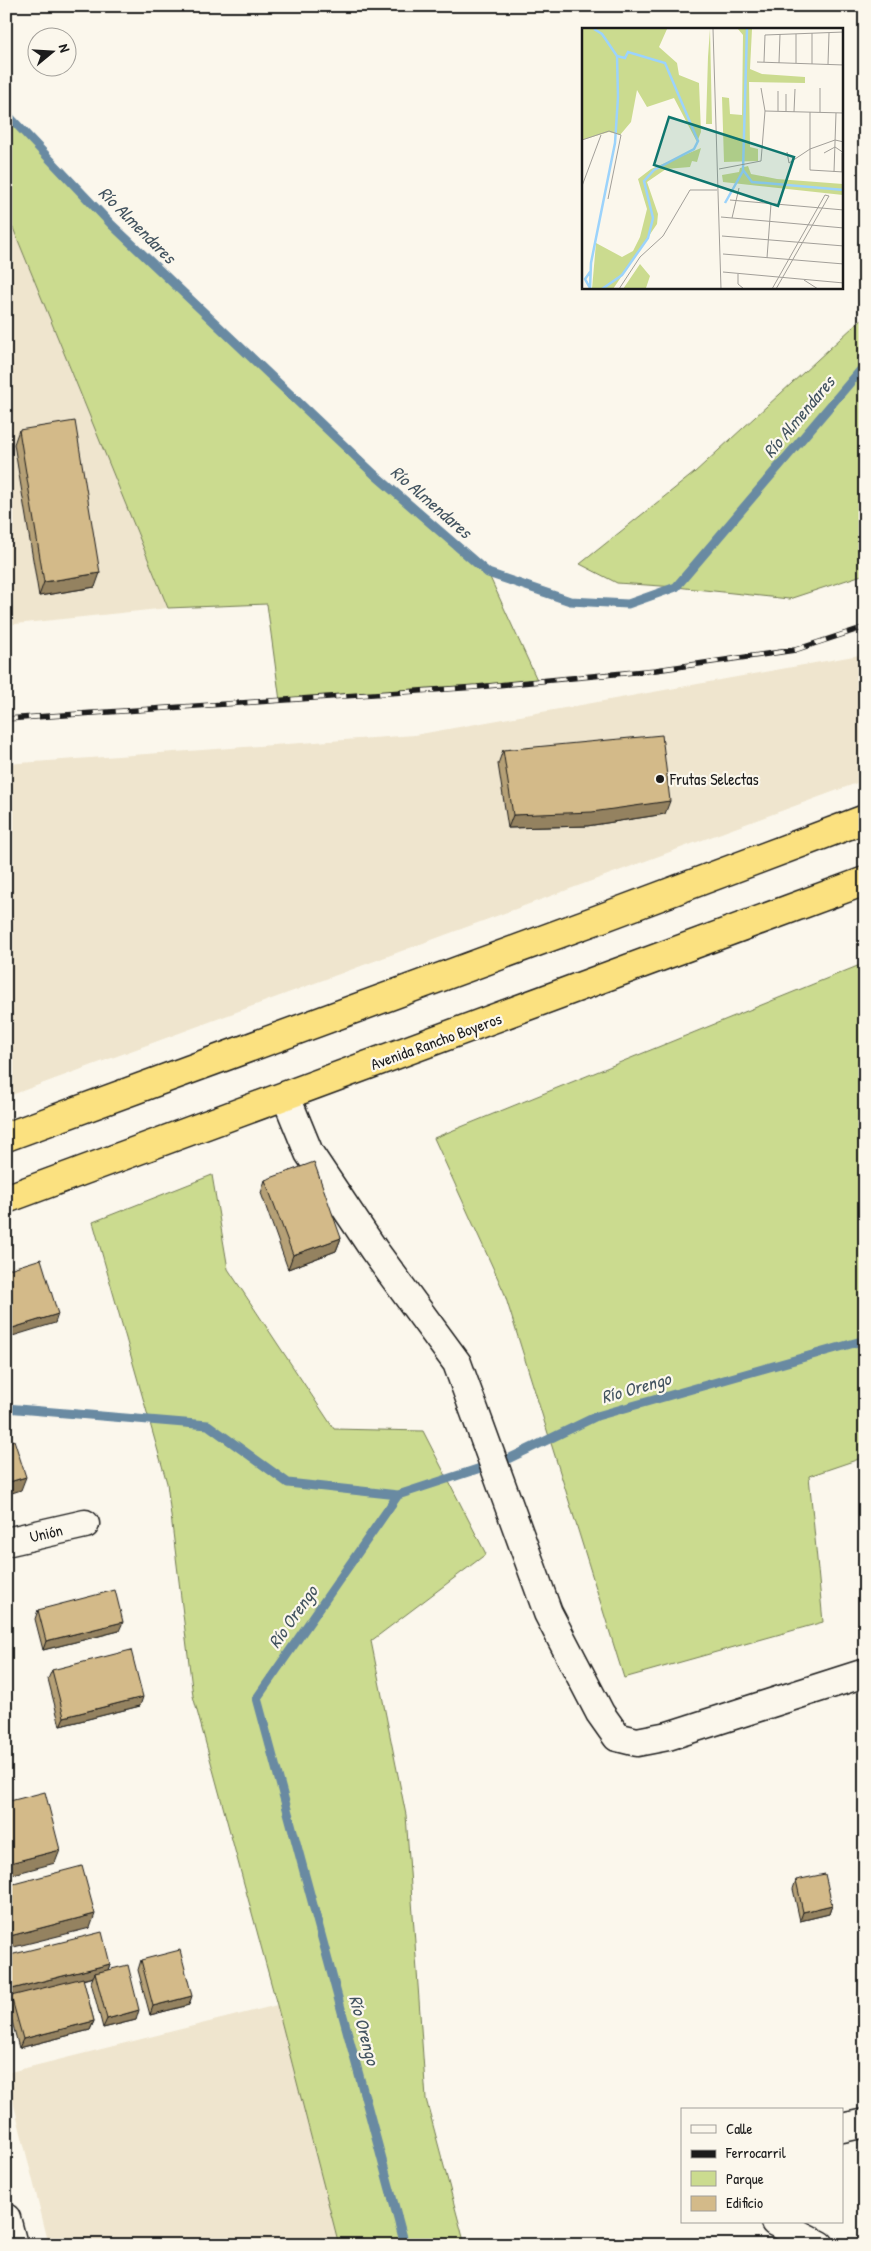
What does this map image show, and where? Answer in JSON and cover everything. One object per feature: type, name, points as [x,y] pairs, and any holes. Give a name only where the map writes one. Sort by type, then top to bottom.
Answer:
[{"type":"highway","points":[[6,1137],[599,920],[865,819]]},
{"type":"highway","name":"Avenida Rancho Boyeros","points":[[6,1199],[286,1097],[865,881]]},
{"type":"street","points":[[286,1097],[309,1153],[374,1250],[457,1363],[548,1614],[600,1713],[616,1737],[637,1742],[668,1736],[865,1673]]},
{"type":"street","name":"Unión","points":[[6,1542],[85,1524]]},
{"type":"street","points":[[844,2128],[865,2123]]},
{"type":"street","points":[[6,2218],[13,2245]]},
{"type":"street","points":[[779,2224],[820,2245]]},
{"type":"shaded area","points":[[6,222],[13,228],[168,608],[6,625]]},
{"type":"shaded area","points":[[865,654],[865,780],[6,1097],[6,764],[415,735]]},
{"type":"shaded area","points":[[277,2005],[339,2245],[49,2245],[6,2073]]},
{"type":"green space","points":[[6,113],[112,225],[374,474],[488,573],[538,682],[280,701],[267,604],[168,608],[13,228],[6,222]]},
{"type":"green space","points":[[865,316],[865,574],[789,599],[617,583],[580,564],[694,473]]},
{"type":"green space","points":[[865,963],[865,1457],[809,1476],[823,1622],[624,1678],[504,1292],[434,1138]]},
{"type":"green space","points":[[212,1175],[228,1269],[334,1429],[423,1431],[486,1554],[371,1641],[406,1815],[426,2099],[465,2245],[339,2245],[277,2005],[193,1696],[167,1483],[93,1222]]},
{"type":"building","points":[[75,421],[100,573],[44,582],[19,430]]},
{"type":"building","points":[[662,735],[670,801],[592,812],[513,815],[503,750]]},
{"type":"building","points":[[314,1162],[341,1238],[293,1255],[265,1180]]},
{"type":"building","points":[[41,1259],[58,1314],[6,1330],[6,1270]]},
{"type":"building","points":[[14,1440],[26,1477],[6,1483],[6,1443]]},
{"type":"building","points":[[115,1590],[123,1622],[46,1641],[38,1610]]},
{"type":"building","points":[[131,1650],[143,1697],[64,1717],[52,1670]]},
{"type":"building","points":[[45,1792],[60,1850],[6,1864],[6,1802]]},
{"type":"building","points":[[82,1866],[95,1914],[6,1937],[6,1886]]},
{"type":"building","points":[[825,1874],[832,1905],[803,1912],[796,1880]]},
{"type":"building","points":[[102,1932],[110,1964],[12,1989],[6,1966],[6,1956]]},
{"type":"building","points":[[180,1950],[192,1996],[153,2006],[141,1960]]},
{"type":"building","points":[[128,1965],[139,2010],[107,2019],[95,1973]]},
{"type":"building","points":[[83,1978],[94,2021],[23,2039],[11,1996]]},
{"type":"waterway","name":"Río Almendares","points":[[6,113],[112,225],[374,474],[488,573],[570,601],[628,604],[676,587],[865,365]]},
{"type":"waterway","name":"Río Orengo","points":[[405,2245],[257,1698],[398,1495],[508,1459],[597,1416],[865,1340]]},
{"type":"waterway","points":[[6,1408],[208,1425],[288,1483],[398,1495]]},
{"type":"railway","points":[[6,719],[477,687],[656,670],[795,650],[865,627]]},
{"type":"place","name":"Frutas Selectas","points":[[660,779]]}]
